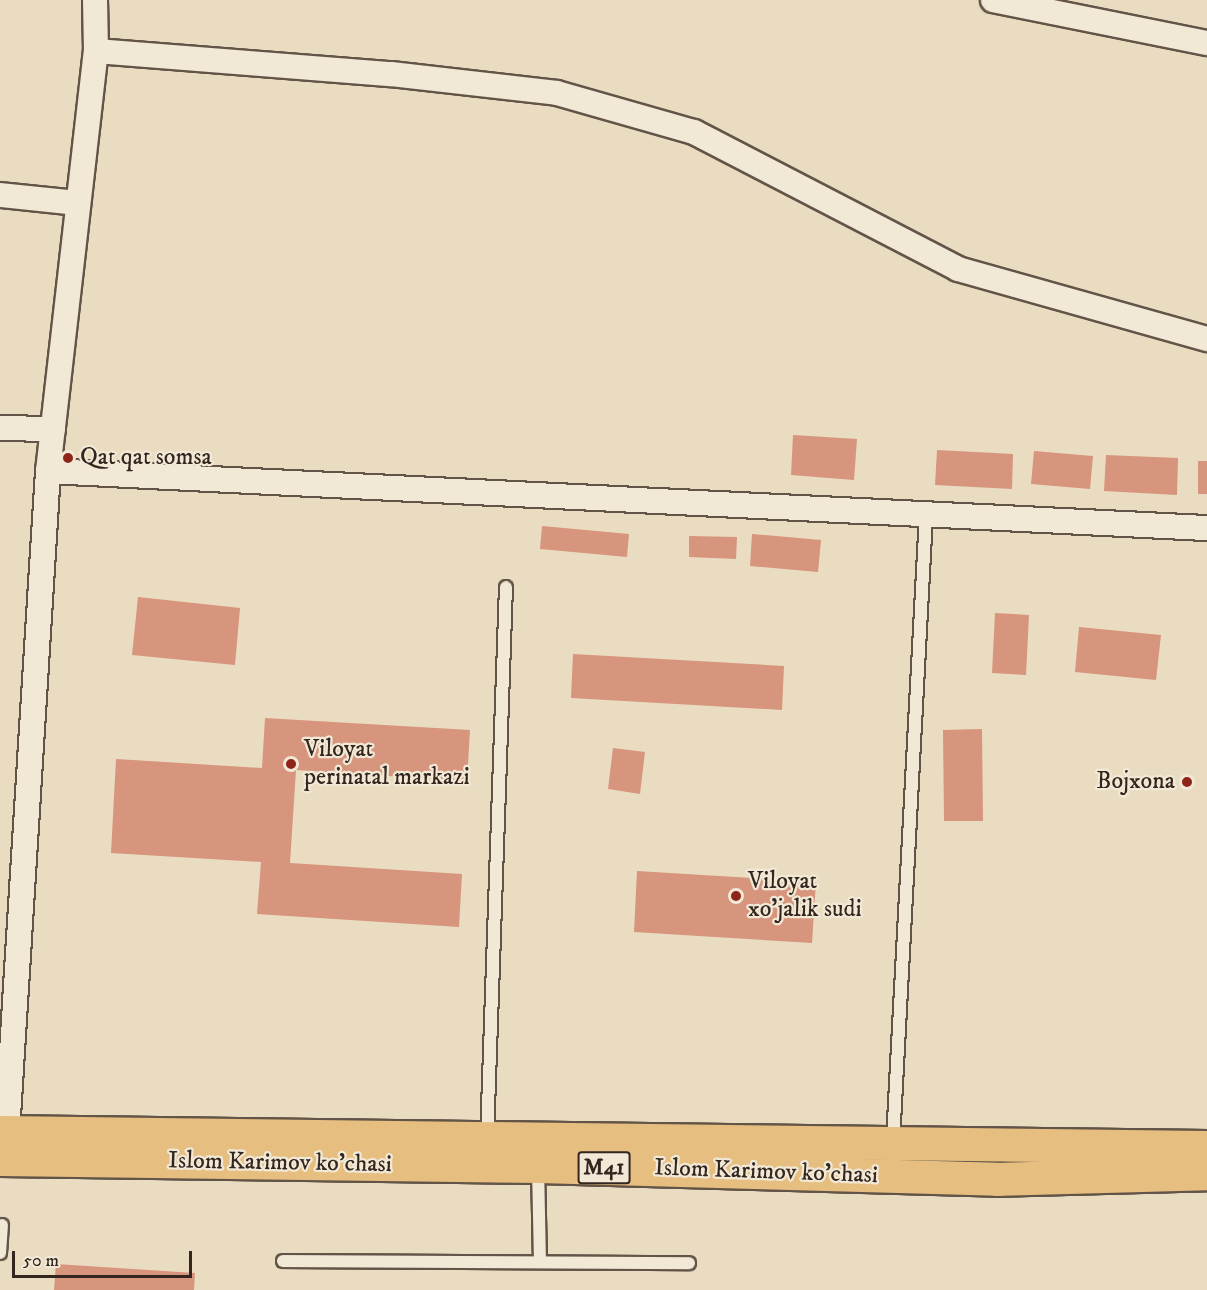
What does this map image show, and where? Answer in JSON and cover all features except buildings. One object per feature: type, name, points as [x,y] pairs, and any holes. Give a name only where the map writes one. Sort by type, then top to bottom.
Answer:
[{"type":"main road","name":"Islom Karimov ko'chasi","points":[[2,1141],[487,1138],[1207,1147]]},
{"type":"main road","name":"Islom Karimov ko'chasi","points":[[2,1141],[538,1166],[997,1179],[1207,1173]]},
{"type":"street","points":[[2,1141],[48,471],[96,51],[95,0]]},
{"type":"street","points":[[993,0],[1207,43]]},
{"type":"street","points":[[96,51],[391,74],[556,93],[694,132],[958,268],[1207,339]]},
{"type":"street","points":[[0,195],[78,202]]},
{"type":"street","points":[[0,428],[53,429]]},
{"type":"street","points":[[48,471],[926,516],[1207,528]]},
{"type":"lane","points":[[893,1143],[926,516]]},
{"type":"lane","points":[[487,1138],[506,587]]},
{"type":"lane","points":[[538,1166],[540,1262]]},
{"type":"lane","points":[[0,1253],[2,1225]]},
{"type":"lane","points":[[283,1261],[689,1263]]},
{"type":"place","name":"Qat qat somsa","points":[[68,458]]},
{"type":"place","name":"Viloyat perinatal markazi","points":[[291,764]]},
{"type":"place","name":"Bojxona","points":[[1187,782]]},
{"type":"place","name":"Viloyat xo'jalik sudi","points":[[736,896]]}]
